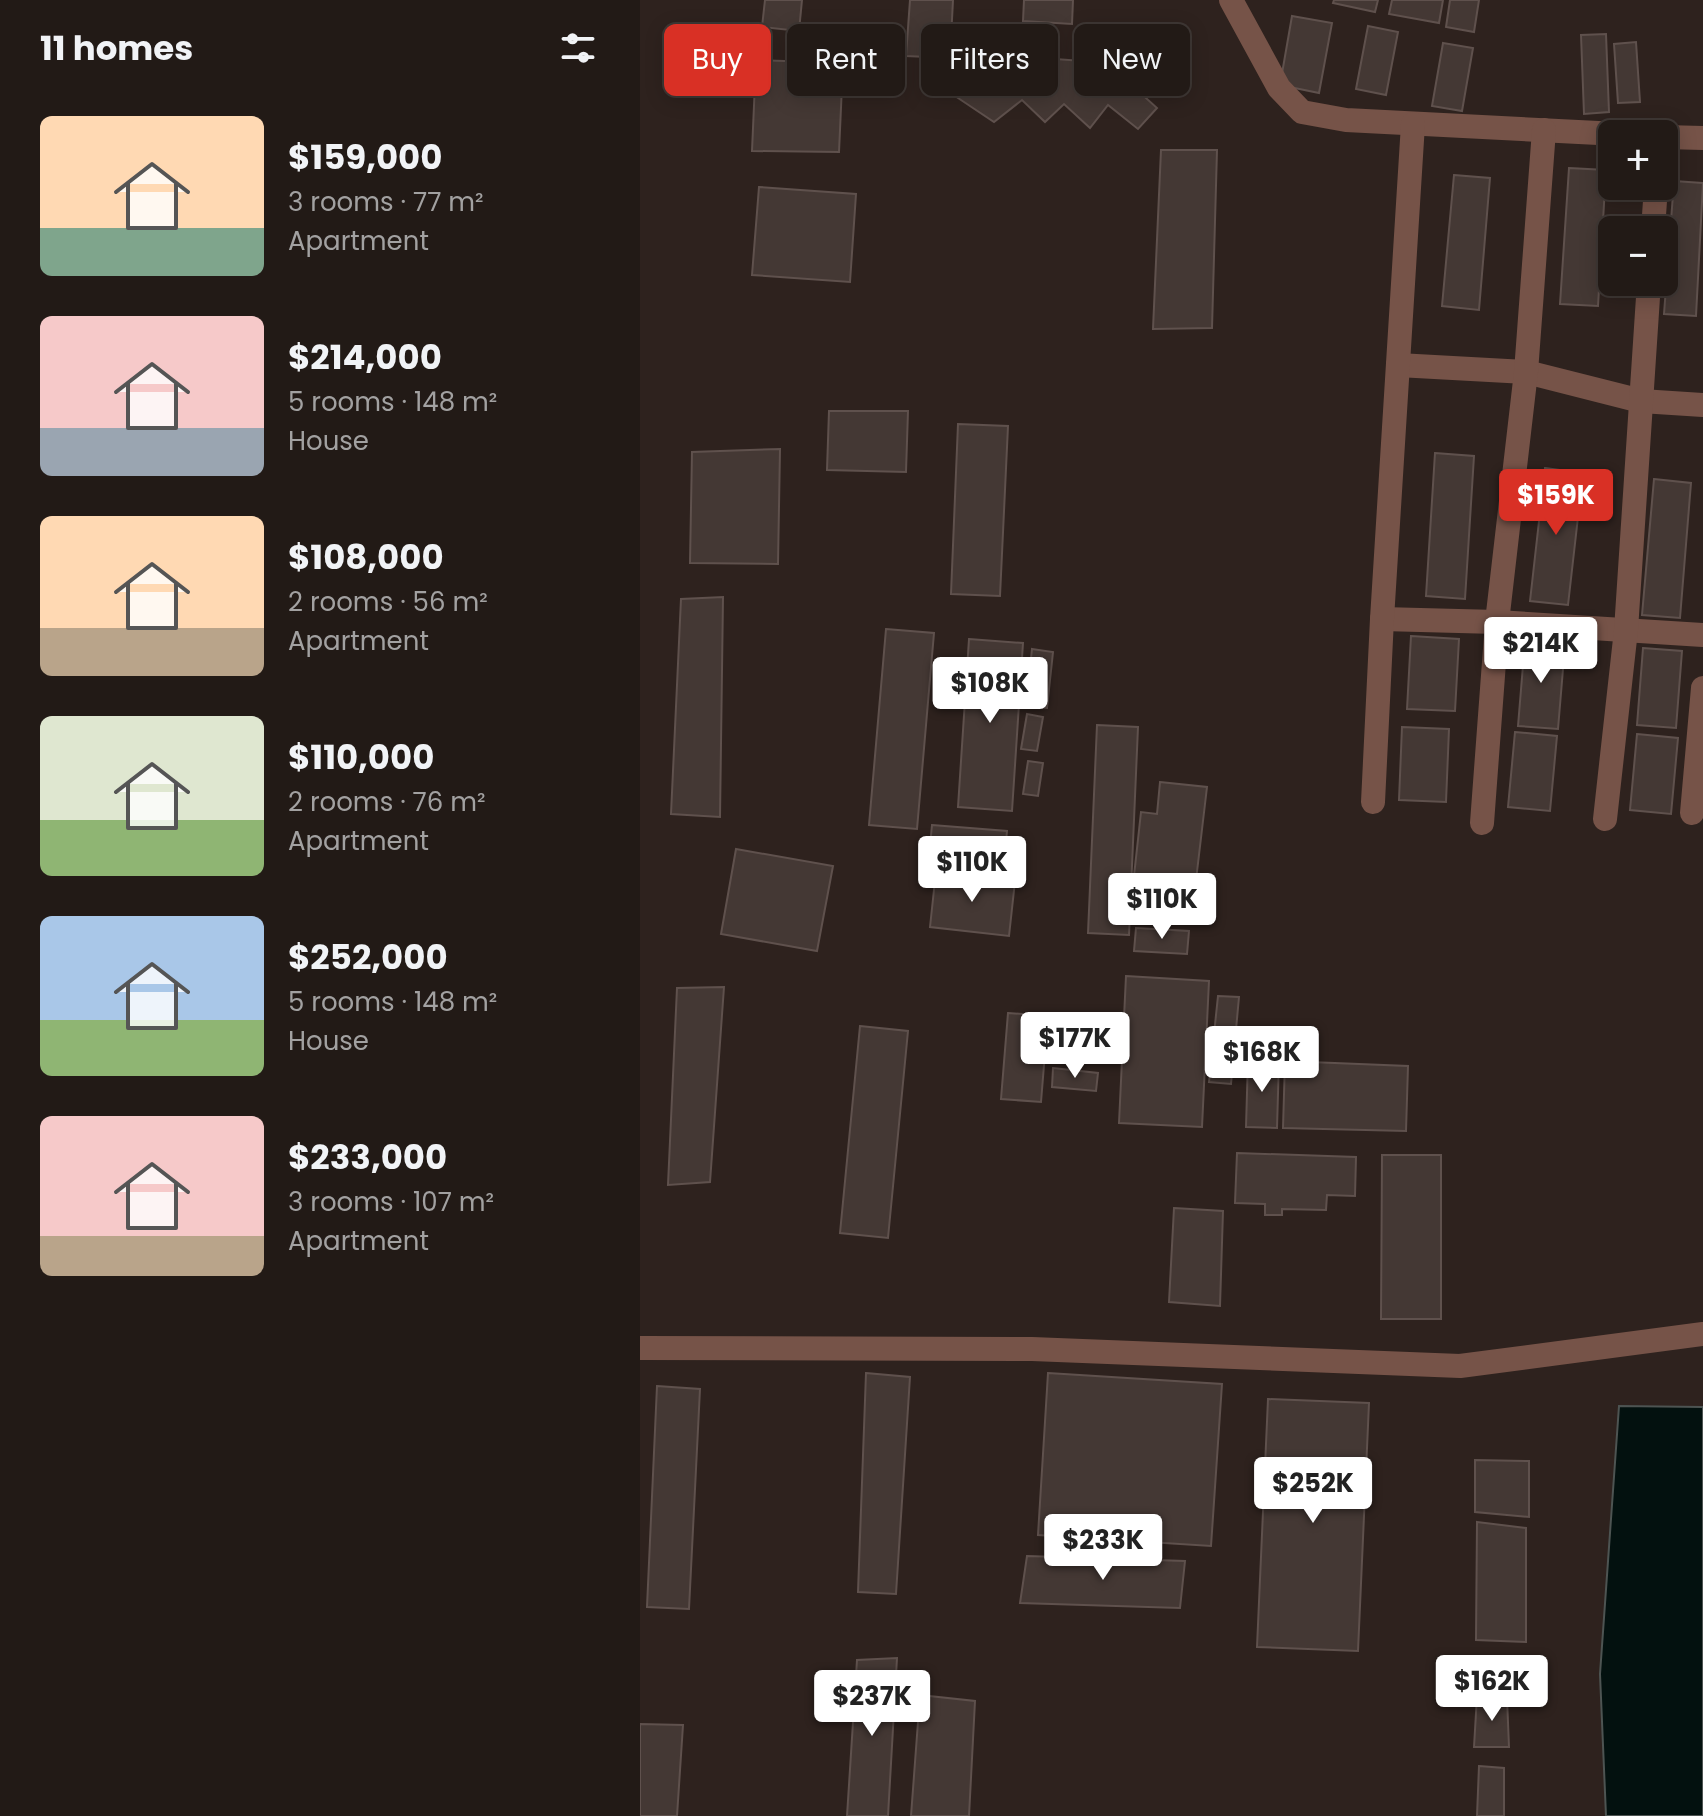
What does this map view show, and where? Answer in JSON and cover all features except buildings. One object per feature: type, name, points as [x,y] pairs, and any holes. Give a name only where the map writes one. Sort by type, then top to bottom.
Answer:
[{"type":"street","points":[[1231,0],[1279,88],[1302,112],[1346,120],[1598,133]]},
{"type":"street","points":[[1373,802],[1413,124]]},
{"type":"street","points":[[1482,823],[1497,622],[1526,372],[1544,130]]},
{"type":"street","points":[[1678,137],[1703,138]]},
{"type":"street","points":[[1605,819],[1626,630],[1648,296]]},
{"type":"street","points":[[1398,365],[1526,372],[1641,401],[1703,405]]},
{"type":"street","points":[[1382,619],[1497,622],[1703,635]]},
{"type":"street","points":[[1692,813],[1703,688]]},
{"type":"street","points":[[640,1348],[1032,1349],[1460,1366],[1703,1334]]},
{"type":"shaded area","points":[[1619,1406],[1703,1407],[1703,1816],[1606,1816],[1600,1674]]}]
